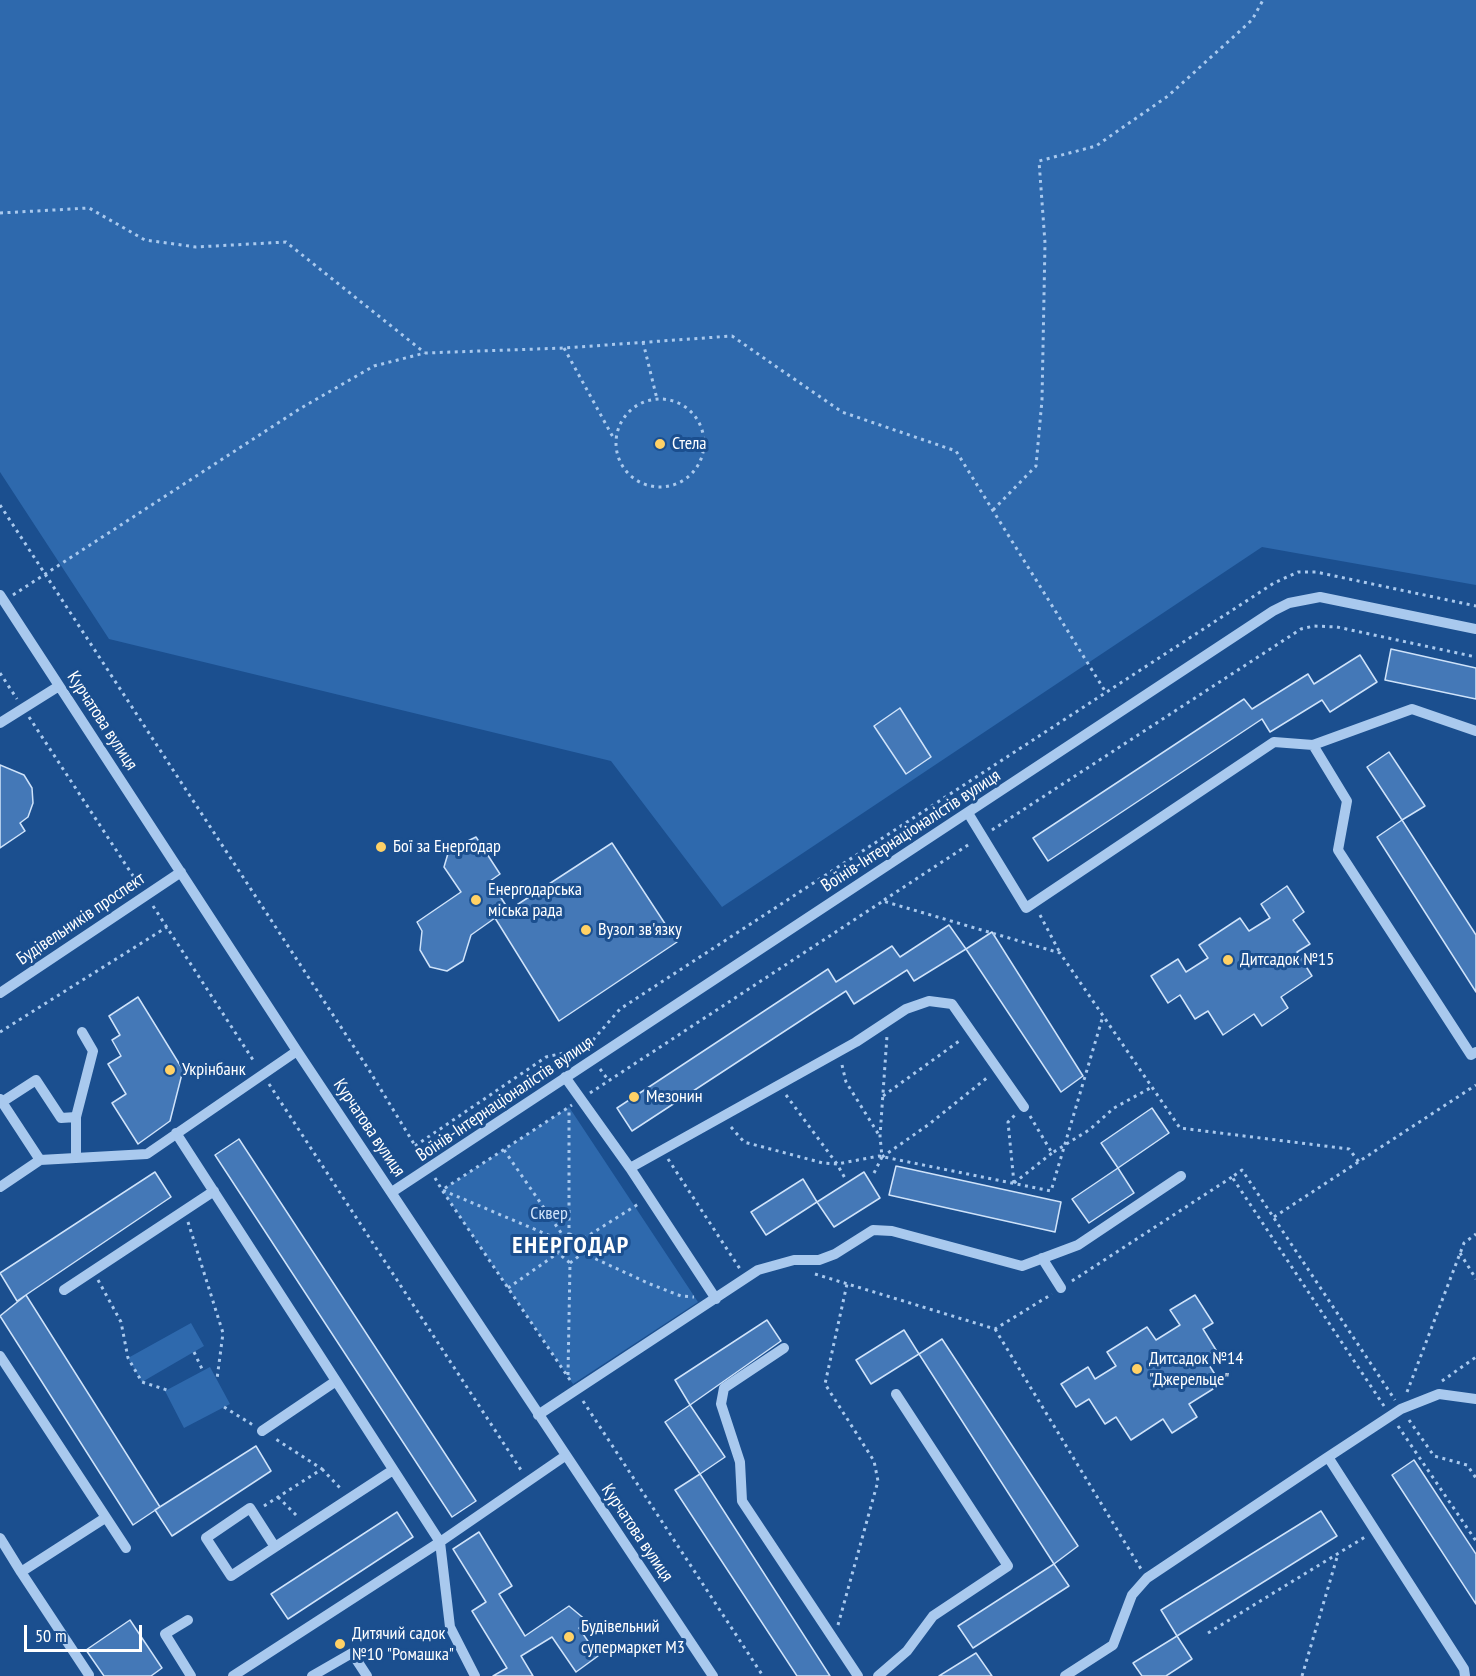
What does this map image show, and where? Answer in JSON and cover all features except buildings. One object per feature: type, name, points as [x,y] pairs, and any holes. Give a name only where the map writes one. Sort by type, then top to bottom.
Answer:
[{"type":"street","name":"Воїнів-Інтернаціоналістів вулиця","points":[[392,1192],[430,1170],[565,1077],[1251,625],[1289,603],[1320,597],[1476,629]]},
{"type":"street","name":"Курчатова вулиця","points":[[2,598],[297,1051],[713,1676]]},
{"type":"street","points":[[0,723],[59,686]]},
{"type":"street","points":[[968,813],[1026,908],[1274,742],[1313,745],[1412,709],[1476,731]]},
{"type":"street","points":[[1313,745],[1347,801],[1338,850],[1471,1055],[1476,1052]]},
{"type":"street","name":"Будівельників проспект","points":[[0,993],[181,872]]},
{"type":"street","points":[[630,1168],[838,1052],[906,1009],[929,1001],[952,1004],[1024,1107]]},
{"type":"street","points":[[76,1158],[76,1117],[93,1051],[82,1032]]},
{"type":"street","points":[[0,1187],[40,1160],[147,1155],[176,1132],[297,1051]]},
{"type":"street","points":[[565,1077],[630,1168],[716,1299]]},
{"type":"street","points":[[40,1160],[1,1100],[36,1080],[61,1118],[76,1117]]},
{"type":"street","points":[[176,1132],[440,1542],[450,1627],[475,1676]]},
{"type":"street","points":[[538,1415],[758,1270],[794,1260],[819,1260],[836,1254],[873,1230],[892,1231],[1022,1266],[1078,1245],[1181,1176]]},
{"type":"street","points":[[64,1290],[214,1191]]},
{"type":"street","points":[[1042,1258],[1061,1288]]},
{"type":"street","points":[[784,1348],[724,1388],[721,1404],[740,1462],[742,1501],[858,1676]]},
{"type":"street","points":[[0,1356],[126,1548]]},
{"type":"street","points":[[262,1431],[336,1382]]},
{"type":"street","points":[[878,1676],[907,1652],[933,1616],[1008,1566],[896,1394]]},
{"type":"street","points":[[1065,1676],[1083,1671],[1113,1645],[1132,1595],[1147,1578],[1401,1409],[1439,1394],[1476,1399]]},
{"type":"street","points":[[239,1675],[565,1456]]},
{"type":"street","points":[[1328,1458],[1464,1669],[1465,1676]]},
{"type":"street","points":[[275,1547],[250,1508],[206,1538],[231,1576],[393,1470]]},
{"type":"street","points":[[21,1572],[105,1518]]},
{"type":"street","points":[[0,1538],[89,1675]]},
{"type":"street","points":[[188,1620],[165,1634],[191,1676]]},
{"type":"street","points":[[312,1676],[352,1653],[367,1676]]},
{"type":"path","points":[[993,511],[1036,466],[1042,400],[1045,243],[1039,161],[1096,146],[1168,96],[1252,20],[1263,0]]},
{"type":"path","points":[[0,213],[89,208],[145,240],[196,247],[286,242],[425,353]]},
{"type":"path","points":[[2,598],[46,574],[336,386],[374,366],[425,353],[564,348],[732,336],[842,412],[956,452],[1105,691]]},
{"type":"path","points":[[644,342],[657,399]]},
{"type":"path","points":[[564,348],[615,440]]},
{"type":"path","points":[[657,399],[682,404],[693,413],[701,426],[705,441],[703,457],[691,475],[672,486],[658,488],[644,485],[622,468],[615,440],[618,426],[626,414],[638,404],[657,399]]},
{"type":"path","points":[[0,505],[369,1070],[442,1190],[568,1377],[763,1676]]},
{"type":"path","points":[[442,1190],[1301,629],[1314,626],[1337,627],[1476,657]]},
{"type":"path","points":[[883,901],[1060,953]]},
{"type":"path","points":[[1034,902],[1060,953],[1180,1128],[1349,1149],[1359,1162]]},
{"type":"path","points":[[0,1032],[167,927]]},
{"type":"path","points":[[415,1146],[546,1057],[586,1048],[620,1009],[686,965]]},
{"type":"path","points":[[721,1117],[744,1142],[837,1164],[882,1157],[1051,1191],[1103,1016]]},
{"type":"path","points":[[882,1157],[880,1136],[888,1053],[887,1022]]},
{"type":"path","points":[[883,1096],[972,1032]]},
{"type":"path","points":[[838,1052],[846,1082],[880,1136]]},
{"type":"path","points":[[874,1173],[882,1157],[928,1125],[997,1069]]},
{"type":"path","points":[[779,1085],[837,1164],[846,1180]]},
{"type":"path","points":[[1274,1218],[1476,1085]]},
{"type":"path","points":[[1014,1183],[1066,1143],[1089,1131],[1114,1108],[1152,1087]]},
{"type":"path","points":[[569,1107],[569,1234]]},
{"type":"path","points":[[1014,1183],[1008,1122],[1024,1107],[1052,1153]]},
{"type":"path","points":[[504,1150],[564,1237]]},
{"type":"path","points":[[662,1150],[747,1279]]},
{"type":"path","points":[[1476,1467],[1434,1456],[1242,1170],[1232,1177],[1476,1541]]},
{"type":"path","points":[[442,1190],[560,1240]]},
{"type":"path","points":[[583,1239],[649,1197]]},
{"type":"path","points":[[185,1210],[223,1333],[217,1379]]},
{"type":"path","points":[[508,1288],[558,1253],[560,1240],[569,1234]]},
{"type":"path","points":[[569,1234],[583,1239]]},
{"type":"path","points":[[1401,1409],[1464,1243],[1476,1234]]},
{"type":"path","points":[[583,1239],[584,1253]]},
{"type":"path","points":[[558,1253],[570,1263]]},
{"type":"path","points":[[584,1253],[681,1296],[716,1299]]},
{"type":"path","points":[[570,1263],[584,1253]]},
{"type":"path","points":[[1460,1253],[1476,1279]]},
{"type":"path","points":[[568,1377],[570,1263]]},
{"type":"path","points":[[93,1271],[121,1322],[128,1359],[142,1382],[167,1390]]},
{"type":"path","points":[[834,1640],[878,1481],[874,1461],[825,1384],[847,1284]]},
{"type":"path","points":[[995,1329],[1147,1578]]},
{"type":"path","points":[[194,1352],[203,1371]]},
{"type":"path","points":[[224,1407],[322,1468],[350,1498]]},
{"type":"path","points":[[1467,1465],[1476,1478]]},
{"type":"path","points":[[253,1513],[322,1468]]},
{"type":"path","points":[[278,1497],[308,1526]]},
{"type":"path","points":[[1209,1633],[1374,1532]]},
{"type":"path","points":[[1302,1676],[1339,1552]]},
{"type":"green space","points":[[0,0],[1476,0],[1476,585],[1262,547],[722,907],[611,761],[109,639],[0,472]]},
{"type":"green space","name":"Сквер","points":[[569,1107],[698,1302],[573,1384],[442,1190]]},
{"type":"green space","points":[[191,1323],[204,1346],[142,1382],[128,1358]]},
{"type":"green space","points":[[210,1367],[230,1404],[184,1428],[165,1391]]},
{"type":"place","name":"Стела","points":[[660,444]]},
{"type":"place","name":"Бої за Енергодар","points":[[381,847]]},
{"type":"place","name":"Енергодарська міська рада","points":[[476,900]]},
{"type":"place","name":"Вузол зв'язку","points":[[586,930]]},
{"type":"place","name":"Дитсадок №15","points":[[1228,960]]},
{"type":"place","name":"Укрінбанк","points":[[170,1070]]},
{"type":"place","name":"Мезонин","points":[[634,1097]]},
{"type":"place","name":"Дитсадок №14 \"Джерельце\"","points":[[1137,1369]]},
{"type":"place","name":"Будівельний супермаркет М3","points":[[569,1637]]},
{"type":"place","name":"Дитячий садок №10 \"Ромашка\"","points":[[340,1644]]},
{"type":"district","name":"ЕНЕРГОДАР","points":[[571,1246]]}]
